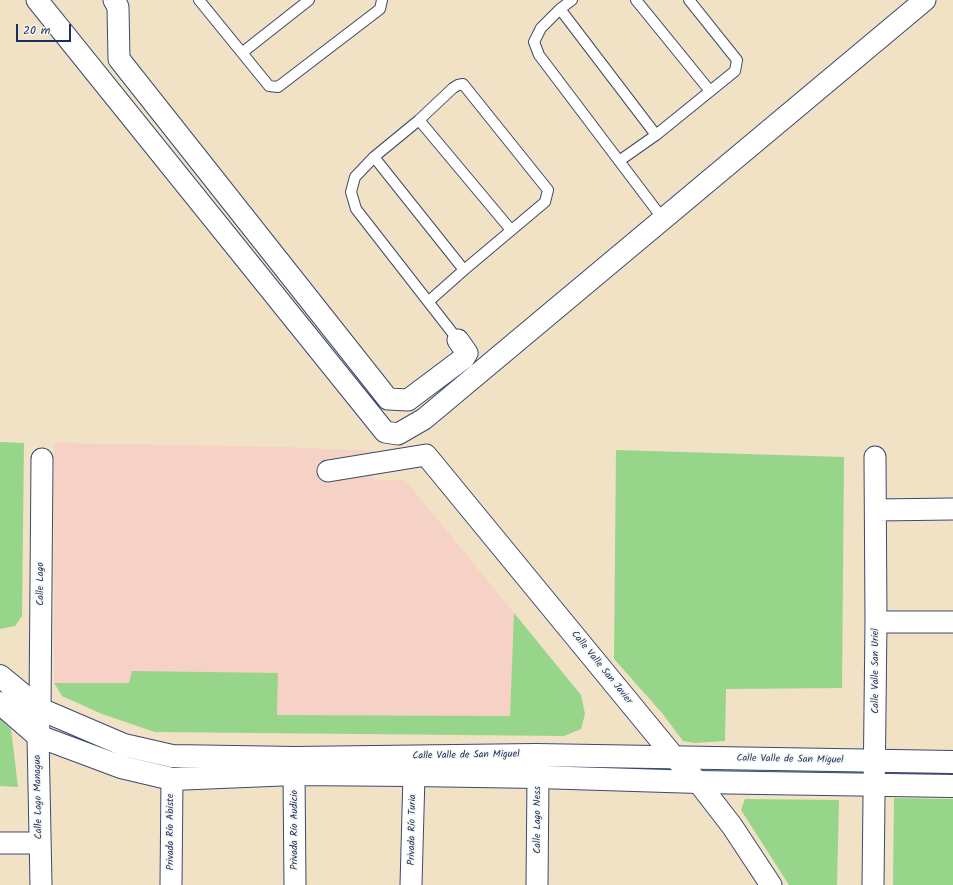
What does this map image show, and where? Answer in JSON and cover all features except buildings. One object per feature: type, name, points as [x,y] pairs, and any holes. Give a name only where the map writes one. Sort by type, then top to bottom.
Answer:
[{"type":"street","points":[[37,0],[385,432],[398,434],[424,419],[925,0]]},
{"type":"street","points":[[114,0],[118,7],[119,59],[388,399],[408,400],[464,358],[467,353],[458,340]]},
{"type":"street","points":[[97,75],[119,59]]},
{"type":"street","name":"Calle Valle San Javier","points":[[328,471],[426,455],[675,758],[698,782],[732,826],[771,885]]},
{"type":"street","name":"Calle Valle San Uriel","points":[[873,885],[876,622],[875,457]]},
{"type":"street","name":"Calle Lago","points":[[40,709],[42,459]]},
{"type":"street","points":[[876,510],[953,509]]},
{"type":"street","points":[[876,622],[953,622]]},
{"type":"street","name":"Calle Valle de San Miguel","points":[[0,676],[40,709],[124,745],[172,756],[295,758],[536,755],[953,762]]},
{"type":"street","name":"Calle Valle de San Miguel","points":[[0,703],[38,736],[121,767],[172,779],[294,774],[538,777],[874,786],[953,786]]},
{"type":"street","name":"Calle Lago Managua","points":[[40,709],[38,736],[41,885]]},
{"type":"street","name":"Calle Lago Ness","points":[[536,755],[538,777],[538,885]]},
{"type":"street","name":"Privada Río Audicio","points":[[294,774],[295,885]]},
{"type":"street","name":"Privada Río Turia","points":[[411,885],[414,776]]},
{"type":"street","name":"Privada Río Abiste","points":[[171,885],[172,779]]},
{"type":"street","points":[[0,843],[40,843]]},
{"type":"lane","points":[[199,0],[243,52],[269,86],[278,87],[380,9],[382,0]]},
{"type":"lane","points":[[243,52],[310,0]]},
{"type":"lane","points":[[572,0],[560,9],[541,28],[534,42],[539,55],[663,219]]},
{"type":"lane","points":[[636,0],[710,91]]},
{"type":"lane","points":[[619,161],[656,135],[735,71],[737,60],[689,0]]},
{"type":"lane","points":[[560,9],[656,135]]},
{"type":"lane","points":[[429,301],[545,202],[548,190],[463,84],[453,88],[419,120],[374,157],[355,178],[351,192],[356,209],[458,340]]},
{"type":"lane","points":[[419,120],[511,230]]},
{"type":"lane","points":[[374,157],[464,270]]},
{"type":"shaded area","points":[[54,443],[281,447],[375,451],[373,480],[405,480],[514,613],[510,716],[277,715],[278,673],[129,683],[54,683]]},
{"type":"green space","points":[[0,442],[24,443],[22,616],[15,626],[0,629]]},
{"type":"green space","points":[[616,450],[844,457],[842,688],[726,689],[725,741],[695,743],[683,741],[662,713],[614,659]]},
{"type":"green space","points":[[514,613],[581,695],[585,714],[581,729],[564,736],[155,732],[102,714],[62,696],[54,683],[129,683],[132,671],[278,673],[277,715],[510,716]]},
{"type":"green space","points":[[0,719],[11,729],[18,787],[0,786]]},
{"type":"green space","points":[[894,798],[953,799],[953,885],[893,885]]},
{"type":"green space","points":[[745,799],[839,800],[837,885],[789,885],[741,810]]}]
